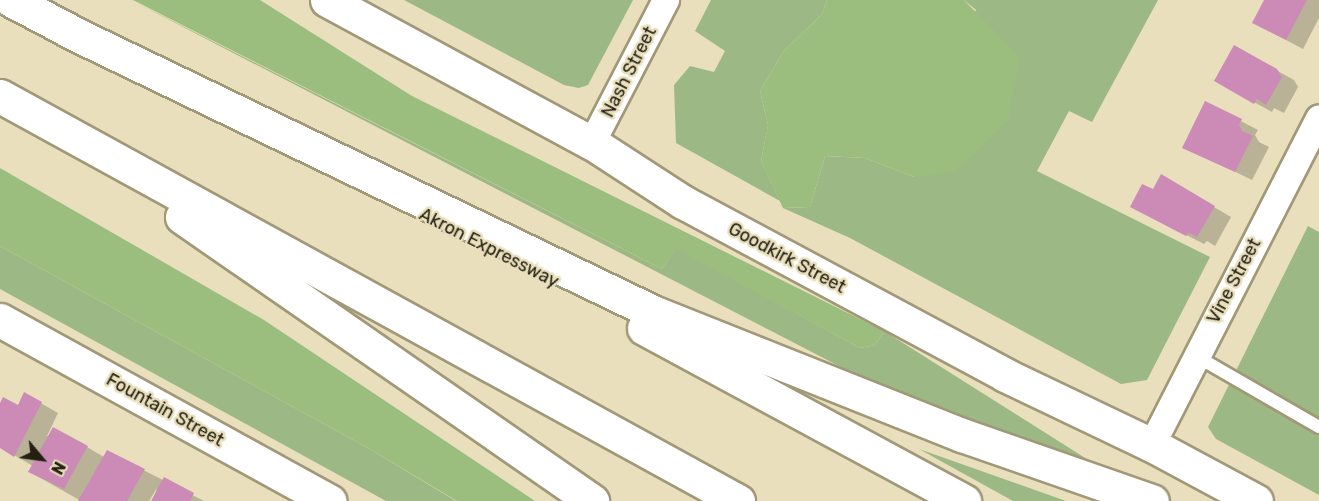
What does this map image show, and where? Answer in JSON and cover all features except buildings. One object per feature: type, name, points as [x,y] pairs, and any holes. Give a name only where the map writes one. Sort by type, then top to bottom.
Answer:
[{"type":"main road","name":"Akron Expressway","points":[[11,0],[714,365],[964,501]]},
{"type":"main road","name":"Goodkirk Street","points":[[327,0],[592,143],[683,202],[1005,375],[1152,445],[1256,501]]},
{"type":"main road","points":[[69,31],[655,313],[962,435],[1152,501]]},
{"type":"main road","points":[[12,103],[592,501]]},
{"type":"main road","points":[[12,103],[738,501]]},
{"type":"main road","name":"Fountain Street","points":[[0,321],[329,501]]},
{"type":"street","name":"Nash Street","points":[[592,143],[666,0]]},
{"type":"street","name":"Vine Street","points":[[1152,445],[1195,355],[1319,118]]},
{"type":"lane","points":[[1195,355],[1319,427]]},
{"type":"green space","points":[[131,0],[662,269],[676,248],[860,348],[875,345],[884,331],[1120,480],[866,380]]},
{"type":"green space","points":[[133,0],[260,0],[412,96],[884,331],[875,345],[860,348],[676,249],[662,269]]},
{"type":"green space","points":[[404,0],[633,0],[588,85],[579,88],[564,85]]},
{"type":"green space","points":[[711,0],[827,0],[822,14],[783,52],[760,91],[768,125],[761,161],[780,201],[676,143],[674,85],[690,66],[714,72],[725,51],[695,31]]},
{"type":"green space","points":[[827,0],[964,0],[1019,56],[1008,121],[956,171],[914,177],[865,158],[825,156],[810,207],[783,208],[761,161],[768,125],[760,91],[783,52],[822,14]]},
{"type":"green space","points":[[964,0],[1158,0],[1092,122],[1069,111],[1037,171],[1210,257],[1147,380],[1121,384],[850,238],[783,208],[810,207],[825,156],[865,158],[914,177],[976,10]]},
{"type":"green space","points":[[0,168],[264,320],[535,501],[457,501],[368,448],[0,246]]},
{"type":"green space","points":[[1308,226],[1319,232],[1319,495],[1216,439],[1208,427]]},
{"type":"green space","points":[[0,246],[368,448],[456,501],[386,501],[0,289]]},
{"type":"green space","points":[[919,449],[1066,501],[1013,501]]}]
